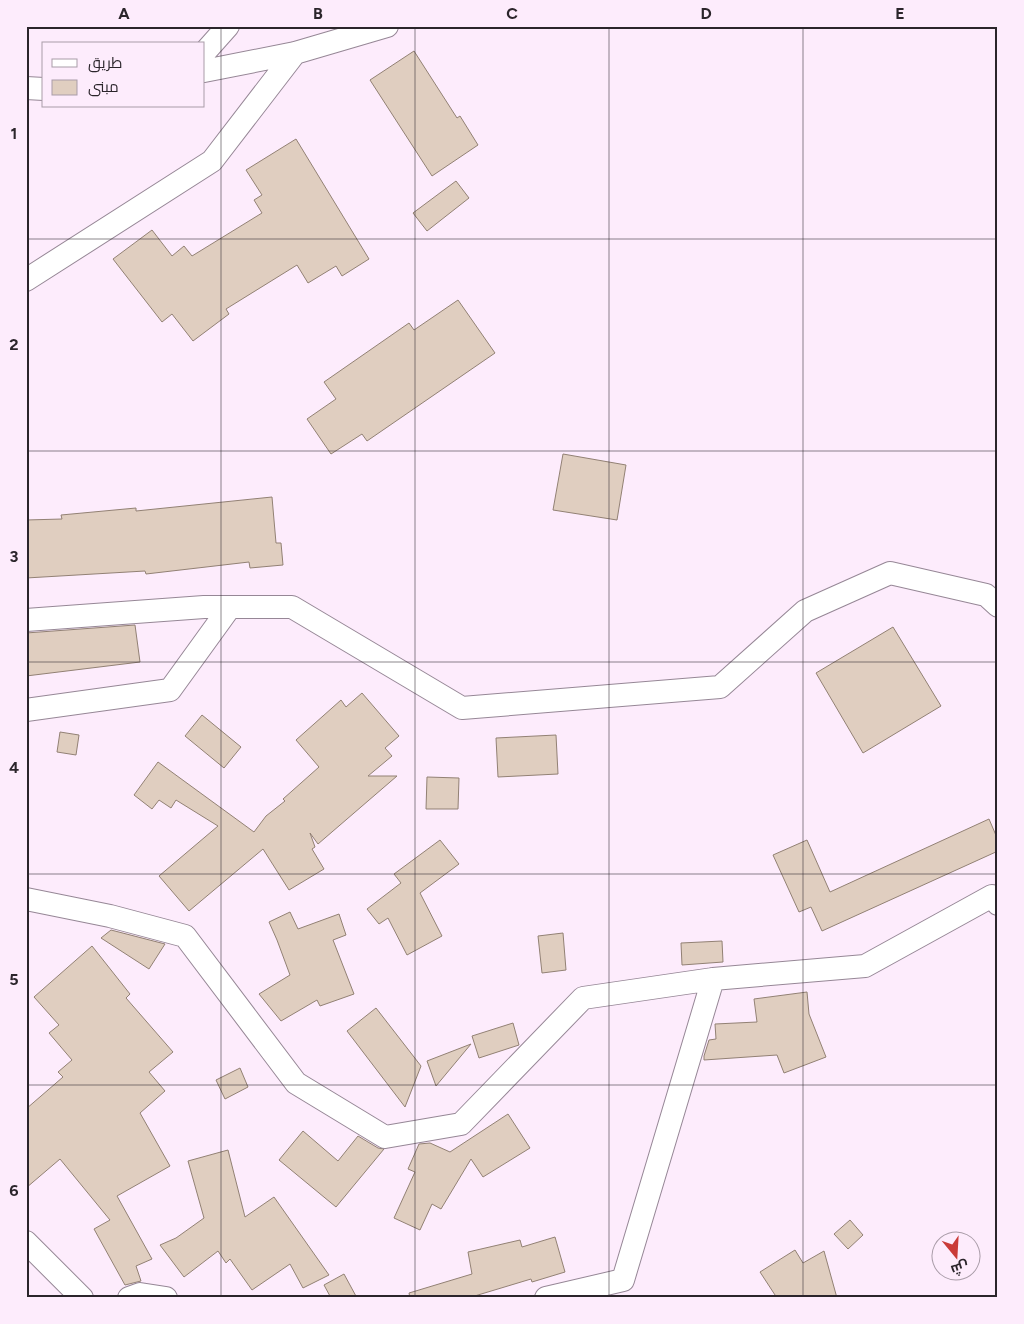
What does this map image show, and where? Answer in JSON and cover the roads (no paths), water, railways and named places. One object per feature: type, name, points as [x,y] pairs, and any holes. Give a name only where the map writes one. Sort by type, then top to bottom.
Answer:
[{"type":"street","points":[[205,52],[228,26]]},
{"type":"street","points":[[205,71],[295,53],[387,26]]},
{"type":"street","points":[[26,280],[212,161],[295,53]]},
{"type":"street","points":[[26,88],[42,90]]},
{"type":"street","points":[[26,620],[204,607],[292,607],[462,708],[720,687],[805,611],[890,573],[986,595],[998,606]]},
{"type":"street","points":[[26,710],[170,690],[230,607]]},
{"type":"street","points":[[26,899],[110,916],[185,936],[296,1083],[385,1137],[461,1124],[583,998],[713,979],[865,966],[992,896],[998,904]]},
{"type":"street","points":[[546,1298],[623,1280],[713,979]]},
{"type":"street","points":[[26,1242],[82,1298]]},
{"type":"street","points":[[129,1298],[140,1294],[166,1298]]}]
